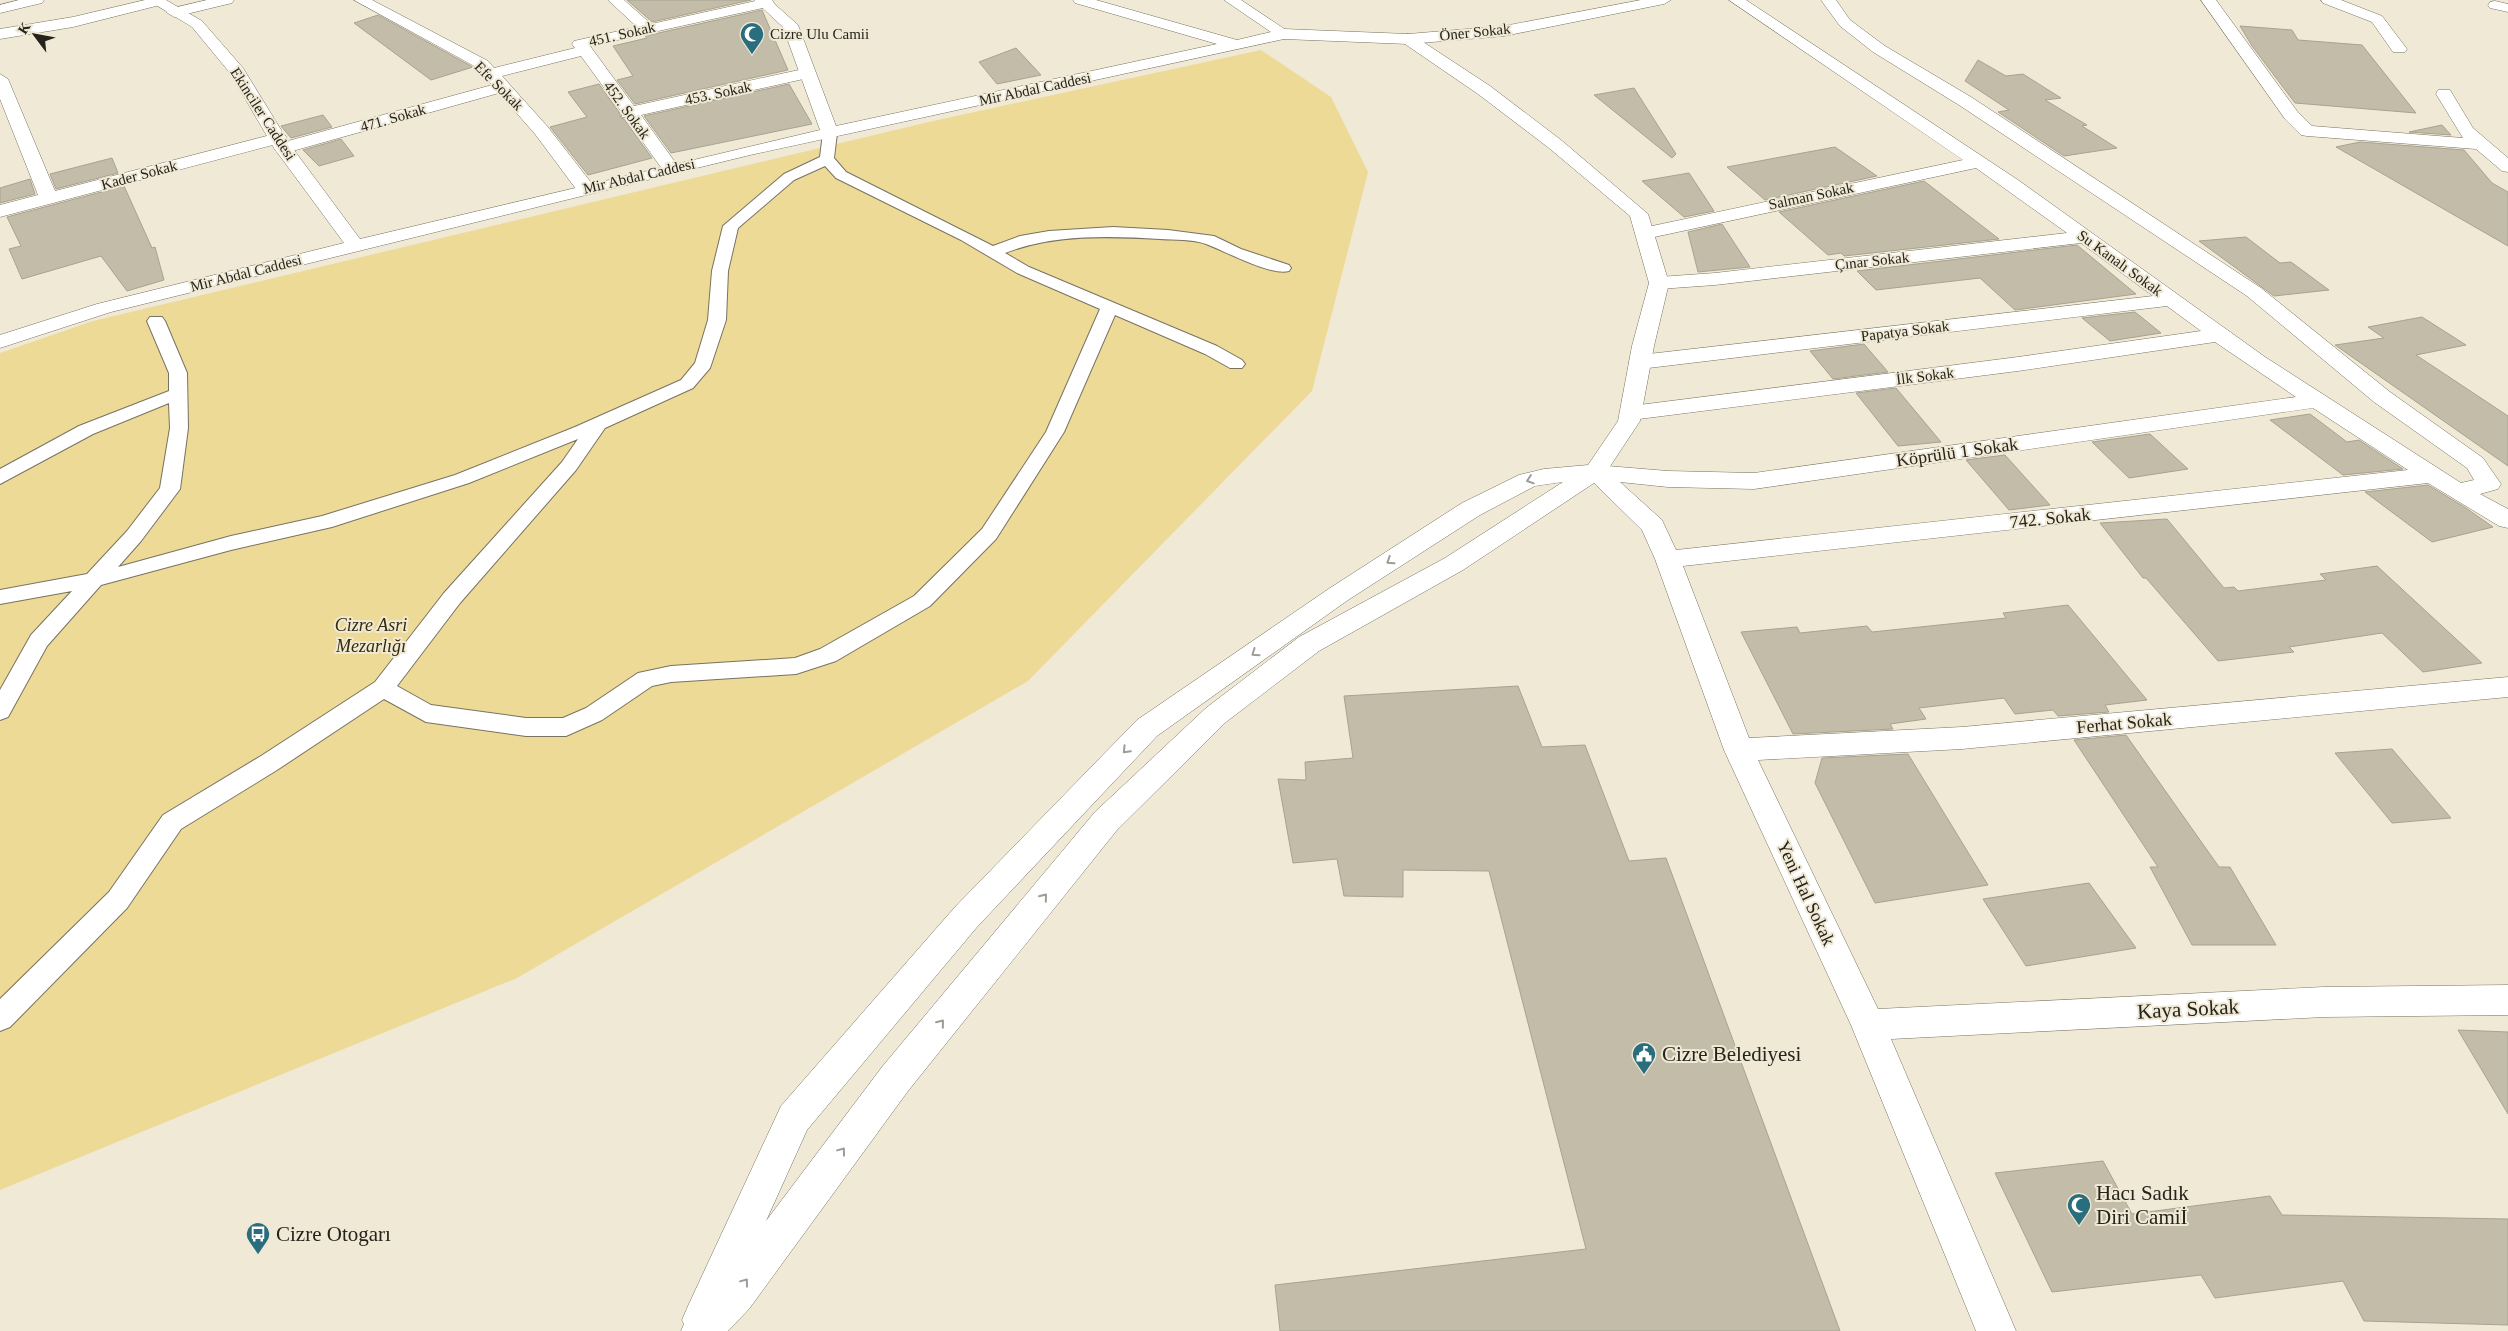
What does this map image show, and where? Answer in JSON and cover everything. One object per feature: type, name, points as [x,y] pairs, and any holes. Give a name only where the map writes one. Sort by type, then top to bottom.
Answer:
[{"type":"street","points":[[0,9],[37,0]]},
{"type":"street","points":[[174,12],[227,0]]},
{"type":"street","name":"Efe Sokak","points":[[361,0],[482,64],[541,130],[586,188]]},
{"type":"street","points":[[615,0],[648,28]]},
{"type":"street","points":[[1080,0],[1236,45]]},
{"type":"street","points":[[1231,0],[1284,34]]},
{"type":"street","points":[[1408,39],[1596,0]]},
{"type":"street","name":"Öner Sokak","points":[[1284,34],[1408,39],[1504,31],[1664,0]]},
{"type":"street","points":[[1828,0],[1844,22],[1879,49],[1966,101],[2254,292],[2382,397],[2475,462],[2489,484],[2457,491]]},
{"type":"street","points":[[2208,0],[2291,115],[2307,131],[2378,138],[2481,144]]},
{"type":"street","points":[[2328,0],[2377,19],[2398,48]]},
{"type":"street","points":[[0,34],[73,22],[155,1]]},
{"type":"street","name":"Ekinciler Caddesi","points":[[155,1],[197,24],[237,71],[280,143],[355,245]]},
{"type":"street","name":"Su Kanalı Sokak","points":[[1744,1],[2012,184],[2218,335],[2431,475],[2508,520]]},
{"type":"street","points":[[764,2],[790,25],[830,133]]},
{"type":"street","name":"451. Sokak","points":[[490,74],[585,50],[580,44],[764,2]]},
{"type":"street","name":"Mir Abdal Caddesi","points":[[0,342],[104,308],[586,188],[1284,34]]},
{"type":"street","points":[[701,1331],[736,1294],[896,1079],[1106,821],[1216,715],[1309,644],[1454,564],[1595,472],[1629,421],[1640,362],[1659,283],[1639,214],[1555,144],[1484,90],[1408,39]]},
{"type":"street","name":"452. Sokak","points":[[585,50],[628,113],[671,168]]},
{"type":"street","name":"453. Sokak","points":[[628,113],[808,73]]},
{"type":"street","points":[[0,79],[49,199]]},
{"type":"street","name":"471. Sokak","points":[[280,143],[503,88]]},
{"type":"street","points":[[2444,94],[2466,131],[2508,167]]},
{"type":"street","name":"Kader Sokak","points":[[0,211],[280,143]]},
{"type":"street","name":"Salman Sokak","points":[[1645,233],[1703,219],[1978,162]]},
{"type":"street","name":"Çınar Sokak","points":[[1659,283],[1724,278],[2084,238]]},
{"type":"street","name":"Papatya Sokak","points":[[1640,362],[2169,300]]},
{"type":"street","name":"İlk Sokak","points":[[1631,413],[2018,364],[2218,335]]},
{"type":"street","name":"Köprülü 1 Sokak","points":[[697,1331],[794,1118],[966,917],[1147,728],[1339,594],[1471,509],[1527,480],[1544,476],[1595,472],[1668,478],[1754,481],[2318,401]]},
{"type":"street","name":"Yeni Hal Sokak","points":[[1595,472],[1653,526],[1668,559],[1739,750],[1868,1025],[1996,1331]]},
{"type":"street","name":"742. Sokak","points":[[1668,559],[2431,475]]},
{"type":"street","name":"Ferhat Sokak","points":[[1739,750],[1962,738],[2508,687]]},
{"type":"street","name":"Kaya Sokak","points":[[1868,1025],[2324,1002],[2508,1000]]},
{"type":"lane","points":[[830,133],[827,159],[841,175],[888,200],[967,236],[1023,270],[1109,309],[1211,350],[1236,364]]},
{"type":"lane","points":[[0,597],[95,580],[231,542],[325,522],[462,479],[687,384],[704,364],[717,320],[720,271],[730,226],[789,177],[827,159]]},
{"type":"lane","points":[[992,252],[1026,240],[1048,236],[1113,232],[1168,235],[1208,239],[1235,252],[1283,268]]},
{"type":"lane","points":[[383,688],[426,713],[526,727],[566,727],[594,714],[646,679],[671,674],[796,666],[828,655],[922,601],[989,534],[1055,432],[1092,352],[1109,309]]},
{"type":"lane","points":[[0,711],[40,640],[134,536],[170,489],[179,428],[178,372],[156,321]]},
{"type":"lane","points":[[0,478],[44,450],[129,410],[178,394]]},
{"type":"lane","points":[[0,1018],[118,900],[172,822],[269,763],[383,688],[452,598],[569,466],[600,422]]},
{"type":"green space","name":"Cizre Asri Mezarlığı","points":[[1261,50],[1331,97],[1368,172],[1312,391],[1028,681],[517,978],[0,1190],[0,353],[93,321],[933,121]]},
{"type":"building","points":[[627,0],[751,0],[652,22]]},
{"type":"building","name":"Cizre Ulu Camii","points":[[762,10],[788,70],[635,104],[617,80],[633,76],[613,46],[647,38],[645,36]]},
{"type":"building","points":[[378,15],[473,67],[431,80],[354,23]]},
{"type":"building","points":[[2240,26],[2292,30],[2298,40],[2362,45],[2416,113],[2295,103],[2252,46]]},
{"type":"building","points":[[1016,48],[1041,75],[997,84],[979,62]]},
{"type":"building","points":[[1978,60],[2006,76],[2023,74],[2061,98],[2045,100],[2087,125],[2082,126],[2117,148],[2064,156],[1998,112],[2009,110],[1965,81]]},
{"type":"building","points":[[599,84],[619,112],[621,118],[624,119],[652,158],[588,175],[550,127],[587,117],[568,92]]},
{"type":"building","points":[[789,84],[812,124],[671,153],[644,116]]},
{"type":"building","points":[[1634,88],[1676,154],[1672,158],[1594,95]]},
{"type":"building","points":[[323,115],[332,127],[291,138],[281,126]]},
{"type":"building","points":[[2442,125],[2451,135],[2409,132]]},
{"type":"building","points":[[341,139],[354,156],[319,166],[303,150]]},
{"type":"building","points":[[2360,142],[2464,150],[2492,183],[2508,192],[2508,246],[2336,147]]},
{"type":"building","points":[[1835,147],[1877,176],[1765,200],[1727,167]]},
{"type":"building","points":[[112,158],[118,173],[56,189],[50,174]]},
{"type":"building","points":[[1689,173],[1714,211],[1684,217],[1642,181]]},
{"type":"building","points":[[30,179],[35,194],[0,203],[0,188]]},
{"type":"building","points":[[1924,181],[1999,239],[1844,256],[1841,253],[1828,255],[1779,212]]},
{"type":"building","points":[[124,186],[152,248],[155,247],[164,280],[127,291],[101,256],[22,279],[9,249],[21,246],[7,217]]},
{"type":"building","points":[[1722,224],[1750,267],[1698,272],[1688,232]]},
{"type":"building","points":[[2246,237],[2280,263],[2291,262],[2329,290],[2274,296],[2199,241]]},
{"type":"building","points":[[2077,245],[2136,294],[2015,310],[1980,278],[1876,290],[1857,271]]},
{"type":"building","points":[[2135,312],[2161,333],[2110,341],[2082,318]]},
{"type":"building","points":[[2422,317],[2466,345],[2416,355],[2508,416],[2508,466],[2335,345],[2384,338],[2368,327]]},
{"type":"building","points":[[1864,344],[1888,372],[1833,379],[1810,351]]},
{"type":"building","points":[[1896,388],[1941,442],[1898,446],[1856,393]]},
{"type":"building","points":[[2310,414],[2347,442],[2359,440],[2403,469],[2343,475],[2270,420]]},
{"type":"building","points":[[2150,434],[2188,469],[2129,478],[2092,442]]},
{"type":"building","points":[[2005,455],[2050,505],[2009,510],[1966,460]]},
{"type":"building","points":[[2428,485],[2493,527],[2432,542],[2365,492]]},
{"type":"building","points":[[2167,519],[2224,588],[2234,587],[2238,591],[2326,580],[2320,574],[2377,566],[2482,663],[2423,672],[2382,633],[2289,647],[2294,652],[2218,661],[2146,578],[2143,578],[2100,523]]},
{"type":"building","points":[[2068,605],[2147,700],[2105,705],[2109,712],[2058,716],[2053,710],[2015,714],[2004,698],[1919,708],[1926,719],[1890,724],[1893,729],[1793,734],[1741,632],[1797,627],[1800,633],[1867,626],[1872,632],[2006,618],[2003,613]]},
{"type":"building","name":"Cizre Belediyesi","points":[[1518,686],[1542,747],[1585,745],[1629,861],[1666,858],[1840,1331],[1280,1331],[1275,1285],[1586,1249],[1489,871],[1403,870],[1403,897],[1344,896],[1337,859],[1293,863],[1278,779],[1306,780],[1305,762],[1353,758],[1344,696]]},
{"type":"building","points":[[2126,735],[2219,867],[2230,867],[2276,945],[2192,945],[2150,867],[2158,867],[2074,740]]},
{"type":"building","points":[[2392,749],[2451,818],[2392,823],[2335,753]]},
{"type":"building","points":[[1908,754],[1988,885],[1875,903],[1815,783],[1822,758]]},
{"type":"building","points":[[2089,883],[2136,948],[2026,966],[1983,899]]},
{"type":"building","points":[[2458,1030],[2508,1032],[2508,1114]]},
{"type":"building","points":[[2103,1161],[2132,1214],[2270,1196],[2282,1215],[2508,1219],[2508,1325],[2364,1321],[2343,1281],[2215,1298],[2201,1275],[2052,1292],[1995,1173]]},
{"type":"place","name":"Cizre Ulu Camii","points":[[752,55]]},
{"type":"place","name":"Cizre Belediyesi","points":[[1644,1075]]},
{"type":"place","name":"Hacı Sadık Diri Camiİ","points":[[2079,1226]]},
{"type":"place","name":"Cizre Otogarı","points":[[258,1255]]}]
